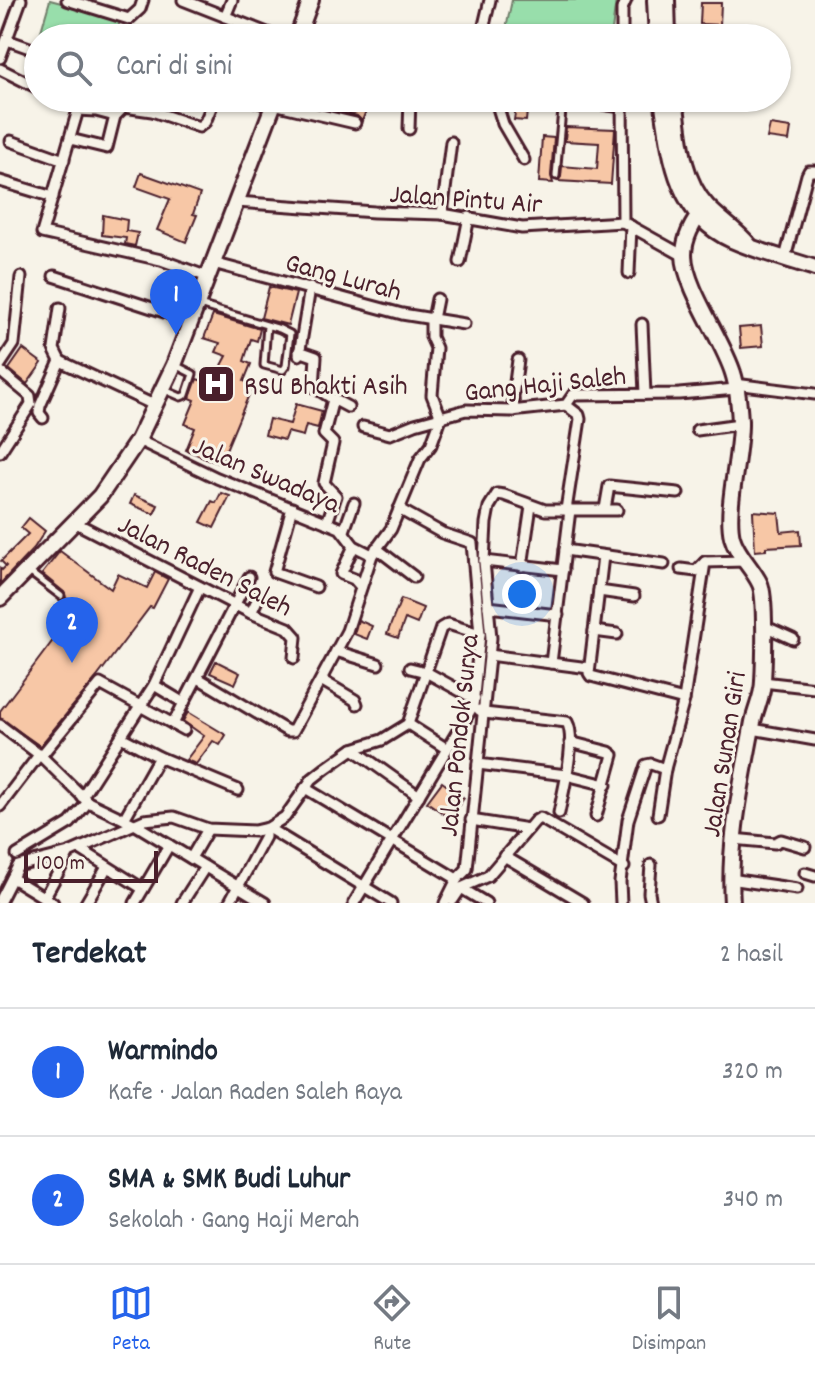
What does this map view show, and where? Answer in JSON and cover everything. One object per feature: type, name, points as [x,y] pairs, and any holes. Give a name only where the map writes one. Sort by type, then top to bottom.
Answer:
[{"type":"main road","points":[[302,24],[311,0]]},
{"type":"main road","points":[[655,0],[656,24]]},
{"type":"main road","points":[[667,0],[668,24]]},
{"type":"main road","points":[[0,598],[100,496],[138,440],[192,321],[271,112]]},
{"type":"main road","points":[[664,112],[670,156],[681,191],[702,211],[752,248],[815,268]]},
{"type":"main road","points":[[677,112],[682,152],[702,211]]},
{"type":"main road","points":[[684,256],[689,232],[702,211]]},
{"type":"main road","name":"Jalan Sunan Giri","points":[[684,256],[692,282],[733,372],[740,424],[732,536],[762,590],[763,682],[733,839],[732,903]]},
{"type":"street","points":[[0,58],[21,0]]},
{"type":"street","points":[[67,0],[129,19],[140,9],[143,0]]},
{"type":"street","points":[[183,0],[243,24]]},
{"type":"street","points":[[225,17],[232,0]]},
{"type":"street","points":[[484,24],[490,0]]},
{"type":"street","points":[[622,24],[622,9],[626,0]]},
{"type":"street","points":[[10,41],[24,46]]},
{"type":"street","points":[[0,69],[24,81]]},
{"type":"street","points":[[0,181],[53,197],[77,112]]},
{"type":"street","points":[[100,112],[115,116]]},
{"type":"street","points":[[70,139],[107,148],[115,116],[119,112]]},
{"type":"street","points":[[152,112],[199,127],[209,112]]},
{"type":"street","points":[[310,112],[355,123]]},
{"type":"street","points":[[409,129],[410,112]]},
{"type":"street","points":[[499,112],[524,160]]},
{"type":"street","points":[[622,112],[629,273]]},
{"type":"street","points":[[11,141],[64,160]]},
{"type":"street","points":[[442,214],[451,142]]},
{"type":"street","points":[[785,258],[807,175],[809,171],[815,171]]},
{"type":"street","name":"Gang Lurah","points":[[53,197],[42,233],[161,260],[310,288],[402,314],[464,324]]},
{"type":"street","name":"Jalan Pintu Air","points":[[236,202],[442,214],[522,228],[627,224]]},
{"type":"street","points":[[460,262],[469,217]]},
{"type":"street","points":[[627,224],[684,256]]},
{"type":"street","points":[[54,276],[192,321]]},
{"type":"street","points":[[0,365],[14,344],[21,277]]},
{"type":"street","points":[[310,288],[299,353],[317,359],[314,387],[348,407]]},
{"type":"street","points":[[198,678],[291,732],[347,631],[374,551],[391,529],[441,418],[432,395],[436,348],[431,337],[437,299]]},
{"type":"street","points":[[60,308],[54,349],[60,361],[156,406]]},
{"type":"street","points":[[642,324],[645,394]]},
{"type":"street","points":[[514,411],[518,360]]},
{"type":"street","points":[[43,418],[39,413],[40,406],[60,361]]},
{"type":"street","points":[[0,371],[30,396],[31,404],[0,452]]},
{"type":"street","name":"Gang Haji Saleh","points":[[363,427],[390,434],[466,410],[514,411],[566,405],[573,395],[645,394],[736,386],[815,394]]},
{"type":"street","points":[[327,523],[336,496],[324,483],[333,443],[324,434],[333,399]]},
{"type":"street","points":[[551,663],[580,419],[566,405]]},
{"type":"street","points":[[697,430],[740,424]]},
{"type":"street","name":"Jalan Swadaya","points":[[138,440],[217,478],[344,531],[354,546],[374,551],[414,577]]},
{"type":"street","points":[[605,509],[609,486],[678,493]]},
{"type":"street","name":"Jalan Pondok Surya","points":[[459,883],[467,869],[491,638],[484,561],[486,523],[493,497],[497,494],[531,506]]},
{"type":"street","points":[[344,531],[354,503]]},
{"type":"street","points":[[522,566],[531,506],[617,510]]},
{"type":"street","points":[[292,508],[273,570],[275,574],[316,587]]},
{"type":"street","points":[[354,903],[474,703],[480,634],[472,543],[442,533],[399,509]]},
{"type":"street","name":"Jalan Raden Saleh","points":[[76,523],[293,632],[297,642],[294,658]]},
{"type":"street","points":[[354,546],[341,574],[354,579],[361,587]]},
{"type":"street","points":[[565,550],[664,564]]},
{"type":"street","points":[[603,556],[589,668],[591,676],[684,700]]},
{"type":"street","points":[[484,561],[563,570]]},
{"type":"street","points":[[681,569],[696,571],[705,562],[745,561]]},
{"type":"street","points":[[658,815],[665,769],[684,700],[705,562]]},
{"type":"street","points":[[173,724],[249,577]]},
{"type":"street","points":[[17,855],[70,823],[154,685],[200,587]]},
{"type":"street","points":[[599,591],[634,596]]},
{"type":"street","points":[[251,613],[259,596]]},
{"type":"street","points":[[488,607],[558,615]]},
{"type":"street","points":[[0,901],[18,866],[74,851],[144,820],[174,817],[208,829],[255,831],[266,828],[285,817],[312,779],[353,749],[382,740],[408,724],[441,628],[448,624],[480,634]]},
{"type":"street","points":[[762,625],[793,639]]},
{"type":"street","points":[[594,631],[617,634]]},
{"type":"street","points":[[336,651],[378,664]]},
{"type":"street","points":[[489,655],[589,668]]},
{"type":"street","points":[[410,668],[426,672],[484,713],[567,722],[570,742],[559,813]]},
{"type":"street","points":[[321,680],[357,704]]},
{"type":"street","points":[[763,682],[815,688]]},
{"type":"street","points":[[0,806],[100,684],[184,730]]},
{"type":"street","points":[[154,685],[184,703]]},
{"type":"street","points":[[408,724],[447,749]]},
{"type":"street","points":[[0,725],[40,756],[85,800],[136,825],[265,903]]},
{"type":"street","points":[[752,729],[815,740]]},
{"type":"street","points":[[121,737],[159,757],[238,790]]},
{"type":"street","points":[[570,742],[613,755],[596,816]]},
{"type":"street","points":[[353,749],[419,796]]},
{"type":"street","points":[[124,819],[159,757]]},
{"type":"street","points":[[478,764],[566,775],[606,785]]},
{"type":"street","points":[[621,903],[620,882],[628,820],[646,765],[665,769]]},
{"type":"street","points":[[305,788],[392,840],[486,903]]},
{"type":"street","points":[[445,903],[459,883],[488,876],[540,818],[624,867]]},
{"type":"street","points":[[471,820],[528,829]]},
{"type":"street","points":[[231,900],[265,837],[266,828]]},
{"type":"street","points":[[266,828],[391,903]]},
{"type":"street","points":[[191,858],[208,829]]},
{"type":"street","points":[[733,839],[775,843],[781,840],[805,847]]},
{"type":"street","points":[[135,903],[169,845]]},
{"type":"street","points":[[74,851],[143,889]]},
{"type":"street","points":[[12,878],[49,900],[74,851]]},
{"type":"street","points":[[504,856],[583,903]]},
{"type":"street","points":[[651,865],[651,903]]},
{"type":"street","points":[[86,903],[107,867]]},
{"type":"street","points":[[182,903],[205,867]]},
{"type":"street","points":[[730,879],[797,889]]},
{"type":"street","points":[[452,903],[459,883]]},
{"type":"lane","points":[[556,176],[561,112]]},
{"type":"lane","points":[[198,305],[267,325],[290,334],[283,370],[264,365],[267,325]]},
{"type":"lane","points":[[163,389],[181,397],[186,395],[193,374],[174,365]]},
{"type":"lane","points":[[28,570],[61,596]]},
{"type":"green space","points":[[50,0],[121,19],[119,24],[43,24]]},
{"type":"green space","points":[[512,0],[616,0],[613,24],[507,24]]},
{"type":"building","points":[[701,3],[721,3],[720,24],[700,24]]},
{"type":"building","points":[[341,112],[366,112],[362,121],[357,116]]},
{"type":"building","points":[[515,112],[527,112],[526,121],[514,120]]},
{"type":"building","points":[[770,125],[791,128],[789,141],[767,138]]},
{"type":"building","points":[[566,127],[615,129],[611,184],[558,181],[562,166],[597,169],[599,143],[565,141]]},
{"type":"building","points":[[542,137],[554,138],[553,183],[539,182]]},
{"type":"building","points":[[141,173],[200,194],[193,214],[197,215],[186,242],[157,230],[170,199],[136,187]]},
{"type":"building","points":[[103,215],[127,220],[126,231],[138,233],[135,246],[125,244],[126,238],[102,235]]},
{"type":"building","points":[[269,287],[296,293],[288,325],[261,318]]},
{"type":"building","name":"RSU Bhakti Asih","points":[[213,315],[260,329],[257,341],[251,339],[244,361],[251,364],[244,381],[253,385],[220,464],[186,450],[195,428],[185,424],[195,400],[190,398],[197,379],[212,384],[227,356],[216,352],[220,343],[204,338]]},
{"type":"building","points":[[761,326],[763,346],[741,348],[739,328]]},
{"type":"building","points":[[23,349],[42,363],[27,384],[9,369]]},
{"type":"building","points":[[296,404],[322,411],[318,428],[306,425],[303,436],[287,432],[284,440],[265,435],[269,419],[290,424]]},
{"type":"building","points":[[221,493],[230,496],[214,528],[201,522],[212,501],[216,503]]},
{"type":"building","points":[[134,495],[158,505],[154,514],[130,504]]},
{"type":"building","points":[[753,511],[779,513],[781,532],[800,530],[801,545],[766,547],[766,550],[755,551]]},
{"type":"building","points":[[29,518],[45,531],[34,548],[0,584],[0,568],[2,570],[6,566],[1,561],[28,534],[21,528]]},
{"type":"building","points":[[60,551],[111,589],[118,574],[147,588],[155,572],[168,579],[153,608],[150,607],[40,746],[0,718],[0,711],[78,607],[42,574]]},
{"type":"building","points":[[401,599],[423,608],[417,624],[405,619],[398,638],[387,634]]},
{"type":"building","points":[[358,620],[372,626],[367,639],[354,634]]},
{"type":"building","points":[[216,661],[240,673],[235,684],[210,673]]},
{"type":"building","points":[[188,712],[226,735],[220,745],[213,741],[196,764],[186,760],[204,736],[183,721]]},
{"type":"building","points":[[442,782],[464,798],[450,818],[427,802]]},
{"type":"place","name":"Warmindo","points":[[176,335]]},
{"type":"place","name":"RSU Bhakti Asih","points":[[216,384]]},
{"type":"place","name":"SMA & SMK Budi Luhur","points":[[72,663]]}]
